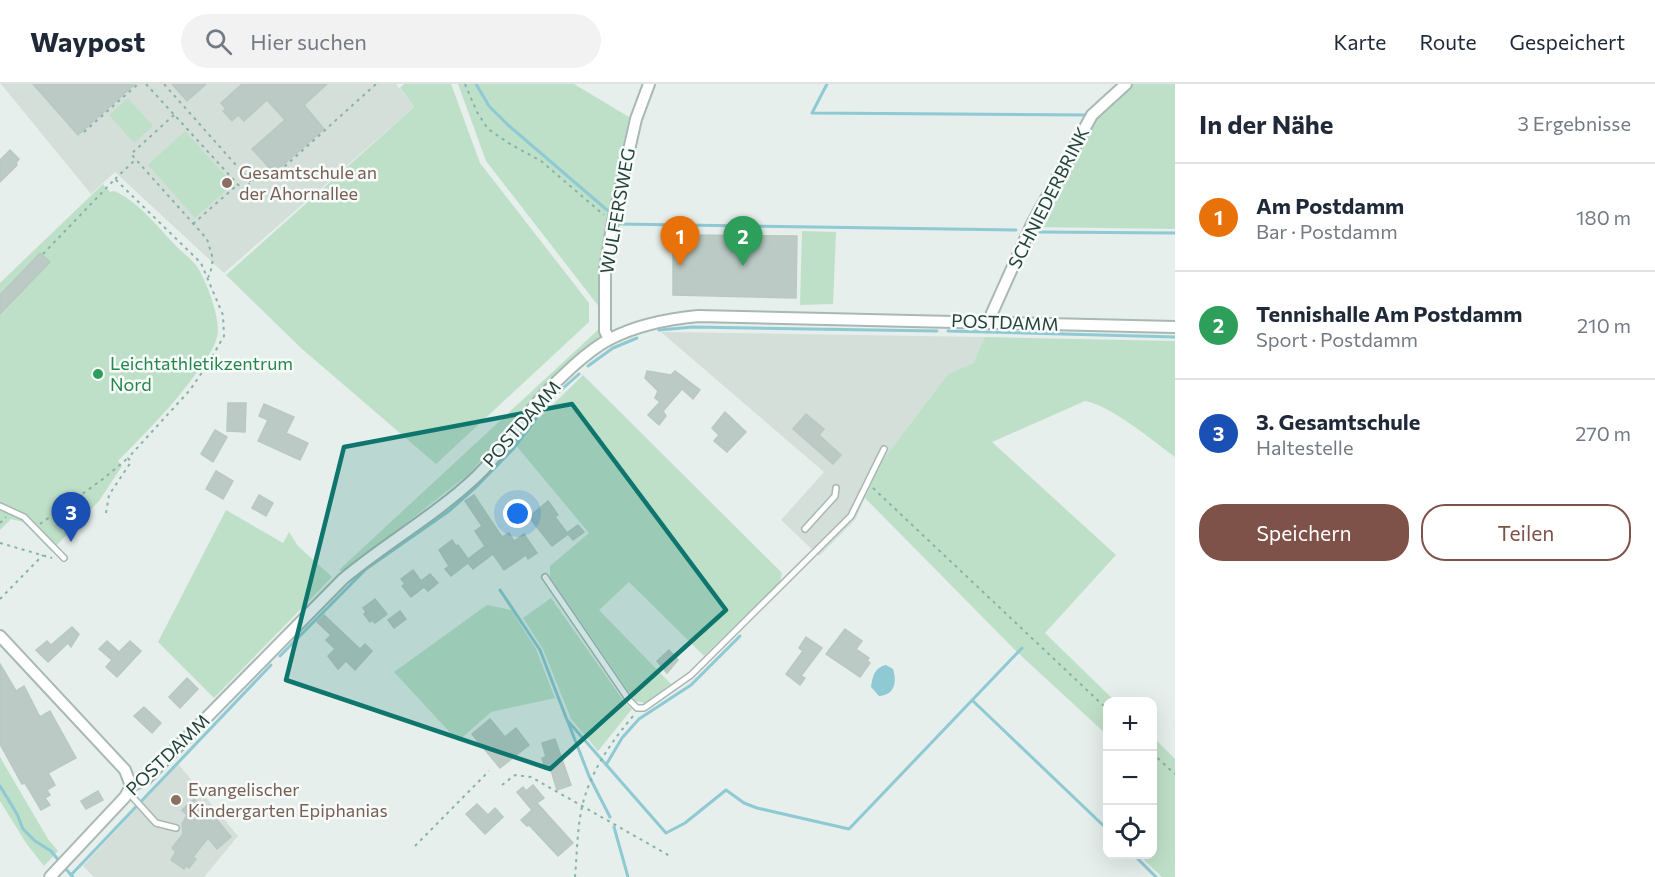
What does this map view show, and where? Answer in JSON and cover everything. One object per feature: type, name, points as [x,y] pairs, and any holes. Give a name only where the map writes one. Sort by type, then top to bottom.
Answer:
[{"type":"street","name":"WULFERSWEG","points":[[609,339],[605,331],[605,269],[613,221],[636,119],[649,84]]},
{"type":"street","name":"SCHNIEDERBRINK","points":[[991,323],[992,313],[1032,224],[1092,115],[1126,84]]},
{"type":"street","name":"POSTDAMM","points":[[53,874],[129,789],[146,779],[343,579],[435,511],[476,477],[503,448],[554,384],[609,339],[667,319],[698,316],[1175,327]]},
{"type":"street","points":[[0,636],[125,770],[129,789]]},
{"type":"lane","points":[[545,577],[629,700],[637,708],[644,708],[691,675],[851,516],[884,449]]},
{"type":"lane","points":[[805,529],[835,496],[836,488]]},
{"type":"lane","points":[[0,506],[24,517],[64,558]]},
{"type":"lane","points":[[129,789],[136,801],[156,823],[176,828]]},
{"type":"path","points":[[84,132],[138,84]]},
{"type":"path","points":[[146,84],[243,190],[265,170],[273,178],[376,84]]},
{"type":"path","points":[[164,84],[251,183]]},
{"type":"path","points":[[465,84],[477,112],[488,129],[540,161],[613,221]]},
{"type":"path","points":[[174,115],[131,154],[207,239],[212,251],[212,268],[208,277]]},
{"type":"path","points":[[43,254],[136,159]]},
{"type":"path","points":[[35,527],[76,500],[128,458],[190,390],[224,336],[223,315],[201,263],[115,178]]},
{"type":"path","points":[[193,224],[237,185]]},
{"type":"path","points":[[106,513],[109,495],[130,462],[128,458]]},
{"type":"path","points":[[866,482],[1103,706]]},
{"type":"path","points":[[0,543],[51,558],[58,565]]},
{"type":"path","points":[[0,599],[43,555]]},
{"type":"path","points":[[574,877],[582,807],[598,764],[637,708]]},
{"type":"path","points":[[1157,758],[1175,774]]},
{"type":"path","points":[[415,846],[489,771]]},
{"type":"path","points":[[502,785],[515,775],[531,777],[670,856]]},
{"type":"highlighted area","points":[[572,404],[726,610],[550,769],[286,680],[344,447]]},
{"type":"shaded area","name":"Gesamtschule an der Ahornallee","points":[[1,84],[396,84],[414,107],[224,273],[115,172],[91,194]]},
{"type":"shaded area","points":[[661,332],[985,337],[973,363],[948,374],[881,462],[855,520],[819,556],[781,520],[824,472]]},
{"type":"shaded area","name":"Evangelischer Kindergarten Epiphanias","points":[[178,764],[238,836],[204,877],[94,877],[83,866]]},
{"type":"green space","points":[[404,84],[451,84],[480,163],[589,303],[589,322],[436,464],[302,349],[226,275],[414,107],[400,88]]},
{"type":"green space","points":[[458,84],[574,84],[629,117],[607,235],[600,308],[486,161]]},
{"type":"green space","points":[[1132,84],[1175,84],[1175,229],[1035,227],[1094,117]]},
{"type":"green space","points":[[128,98],[153,126],[134,143],[109,115]]},
{"type":"green space","points":[[185,131],[233,184],[195,218],[148,165]]},
{"type":"green space","name":"Leichtathletikzentrum Nord","points":[[103,184],[110,192],[114,191],[123,195],[139,207],[195,264],[212,299],[218,330],[214,346],[179,396],[118,461],[122,466],[99,501],[51,551],[23,522],[11,519],[0,530],[0,283]]},
{"type":"green space","points":[[802,231],[836,232],[833,304],[800,305]]},
{"type":"green space","points":[[600,328],[600,339],[534,396],[470,473],[344,572],[339,570]]},
{"type":"green space","points":[[985,337],[1175,341],[1175,457],[1119,416],[1085,401],[992,442],[1116,555],[1045,633],[1111,697],[1103,697],[1103,731],[1015,650],[865,498],[881,462],[948,374],[973,363]]},
{"type":"green space","points":[[583,375],[782,573],[780,582],[704,656],[629,582],[599,610],[671,684],[645,703],[635,701],[550,577],[550,566],[589,533],[514,443]]},
{"type":"green space","points":[[226,510],[283,543],[289,532],[298,546],[332,577],[214,698],[158,642]]},
{"type":"green space","points":[[551,598],[625,703],[632,709],[598,751],[571,719],[543,649],[523,618]]},
{"type":"green space","points":[[487,605],[511,610],[536,649],[555,698],[491,712],[458,741],[394,672]]},
{"type":"green space","points":[[1157,741],[1175,759],[1175,877],[1162,877],[1143,859],[1157,859]]},
{"type":"green space","points":[[0,757],[48,839],[58,851],[44,866],[26,843],[0,801]]},
{"type":"water","points":[[886,665],[893,669],[895,683],[892,690],[879,696],[871,687],[872,679],[877,670]]},
{"type":"building","points":[[33,84],[135,84],[78,135]]},
{"type":"building","points":[[172,84],[206,84],[187,101]]},
{"type":"building","points":[[242,84],[327,84],[304,105],[324,129],[274,173],[252,149],[285,120],[267,100],[244,121],[238,115],[232,121],[223,111],[226,109],[221,103]]},
{"type":"building","points":[[10,150],[19,159],[17,165],[0,182],[0,160]]},
{"type":"building","points":[[673,236],[797,236],[796,298],[673,295]]},
{"type":"building","points":[[40,253],[50,262],[0,314],[0,295]]},
{"type":"building","points":[[647,371],[671,375],[675,371],[700,390],[693,399],[682,389],[663,411],[666,416],[659,425],[648,415],[660,402],[655,398],[658,391],[645,378]]},
{"type":"building","points":[[228,403],[246,403],[245,432],[227,431]]},
{"type":"building","points":[[264,404],[294,417],[286,433],[308,443],[300,460],[258,441],[268,420],[259,416]]},
{"type":"building","points":[[725,412],[746,432],[727,452],[714,441],[719,435],[712,428]]},
{"type":"building","points":[[806,414],[824,429],[819,435],[841,455],[833,464],[793,429]]},
{"type":"building","points":[[215,430],[227,437],[213,462],[201,454]]},
{"type":"building","points":[[216,471],[233,481],[223,499],[206,489]]},
{"type":"building","points":[[259,495],[273,503],[266,516],[252,508]]},
{"type":"building","points":[[474,495],[502,537],[509,533],[514,541],[524,534],[537,553],[528,559],[526,555],[504,570],[493,554],[473,569],[468,563],[451,576],[445,569],[449,566],[439,550],[452,540],[468,559],[485,546],[475,531],[482,526],[465,501]]},
{"type":"building","points":[[548,501],[558,515],[555,517],[568,534],[552,546],[529,517]]},
{"type":"building","points":[[578,525],[584,532],[573,540],[567,533]]},
{"type":"building","points":[[413,570],[421,581],[430,574],[438,583],[428,591],[424,587],[411,597],[402,586],[405,584],[401,579]]},
{"type":"building","points":[[375,599],[387,614],[375,623],[372,620],[370,622],[363,608]]},
{"type":"building","points":[[400,611],[406,619],[394,628],[388,620]]},
{"type":"building","points":[[324,615],[360,649],[365,644],[372,651],[355,670],[346,661],[338,669],[328,656],[335,649],[326,640],[331,635],[317,622]]},
{"type":"building","points":[[72,627],[79,634],[71,647],[68,643],[48,662],[36,650],[47,641],[51,645]]},
{"type":"building","points":[[845,629],[862,641],[856,649],[869,658],[867,661],[870,663],[860,677],[826,654]]},
{"type":"building","points":[[806,637],[822,648],[801,676],[805,678],[800,685],[786,674],[803,651],[799,648]]},
{"type":"building","points":[[107,641],[119,652],[130,641],[141,651],[117,677],[106,667],[112,660],[99,649]]},
{"type":"building","points":[[669,650],[678,660],[667,673],[657,661]]},
{"type":"building","points":[[0,664],[16,691],[24,686],[40,717],[50,711],[76,758],[48,773],[55,785],[47,790],[50,795],[45,798],[50,805],[41,810],[25,783],[22,784],[0,744]]},
{"type":"building","points":[[187,678],[198,689],[180,708],[169,697]]},
{"type":"building","points":[[144,707],[161,723],[152,733],[134,716]]},
{"type":"building","points":[[490,719],[505,737],[516,728],[529,745],[500,768],[472,734]]},
{"type":"building","points":[[555,739],[571,785],[557,790],[550,767],[545,769],[542,758],[546,757],[542,743]]},
{"type":"building","points":[[533,785],[544,798],[537,803],[573,843],[558,856],[529,825],[527,826],[521,820],[532,810],[517,792],[523,787],[526,791]]},
{"type":"building","points":[[98,791],[103,800],[86,809],[81,801]]},
{"type":"building","points":[[194,799],[210,817],[213,815],[231,837],[217,849],[208,838],[193,857],[196,859],[189,868],[186,866],[184,869],[171,860],[176,852],[172,848],[183,834],[182,824],[187,815],[182,810]]},
{"type":"building","points":[[477,804],[488,815],[495,808],[503,817],[485,834],[466,814]]},
{"type":"waterway","points":[[476,84],[489,106],[508,125],[607,210]]},
{"type":"waterway","points":[[827,84],[812,113],[1086,115]]},
{"type":"waterway","points":[[618,224],[1016,230]]},
{"type":"waterway","points":[[1040,232],[1175,233]]},
{"type":"waterway","points":[[659,330],[693,327],[937,331]]},
{"type":"waterway","points":[[948,331],[1175,337]]},
{"type":"waterway","points":[[588,366],[613,348],[637,338]]},
{"type":"waterway","points":[[280,656],[366,569],[449,511],[475,488],[513,449],[552,398],[579,374]]},
{"type":"waterway","points":[[500,590],[540,650],[567,720],[666,833],[685,823],[726,790],[744,803],[757,808],[849,829],[1022,648]]},
{"type":"waterway","points":[[606,765],[622,738],[639,719],[691,685],[740,636]]},
{"type":"waterway","points":[[71,875],[271,665]]},
{"type":"waterway","points":[[973,701],[1103,825]]},
{"type":"waterway","points":[[568,722],[589,776],[610,817]]},
{"type":"waterway","points":[[0,786],[23,829],[35,841],[51,851],[60,862]]},
{"type":"waterway","points":[[614,827],[628,877]]},
{"type":"waterway","points":[[1138,859],[1156,877]]},
{"type":"waterway","points":[[64,867],[73,877]]},
{"type":"place","name":"Gesamtschule an der Ahornallee","points":[[227,183]]},
{"type":"place","name":"Am Postdamm","points":[[680,266]]},
{"type":"place","name":"Tennishalle Am Postdamm","points":[[743,266]]},
{"type":"place","name":"Leichtathletikzentrum Nord","points":[[98,374]]},
{"type":"place","name":"3. Gesamtschule","points":[[71,542]]},
{"type":"place","name":"Evangelischer Kindergarten Epiphanias","points":[[176,800]]}]
